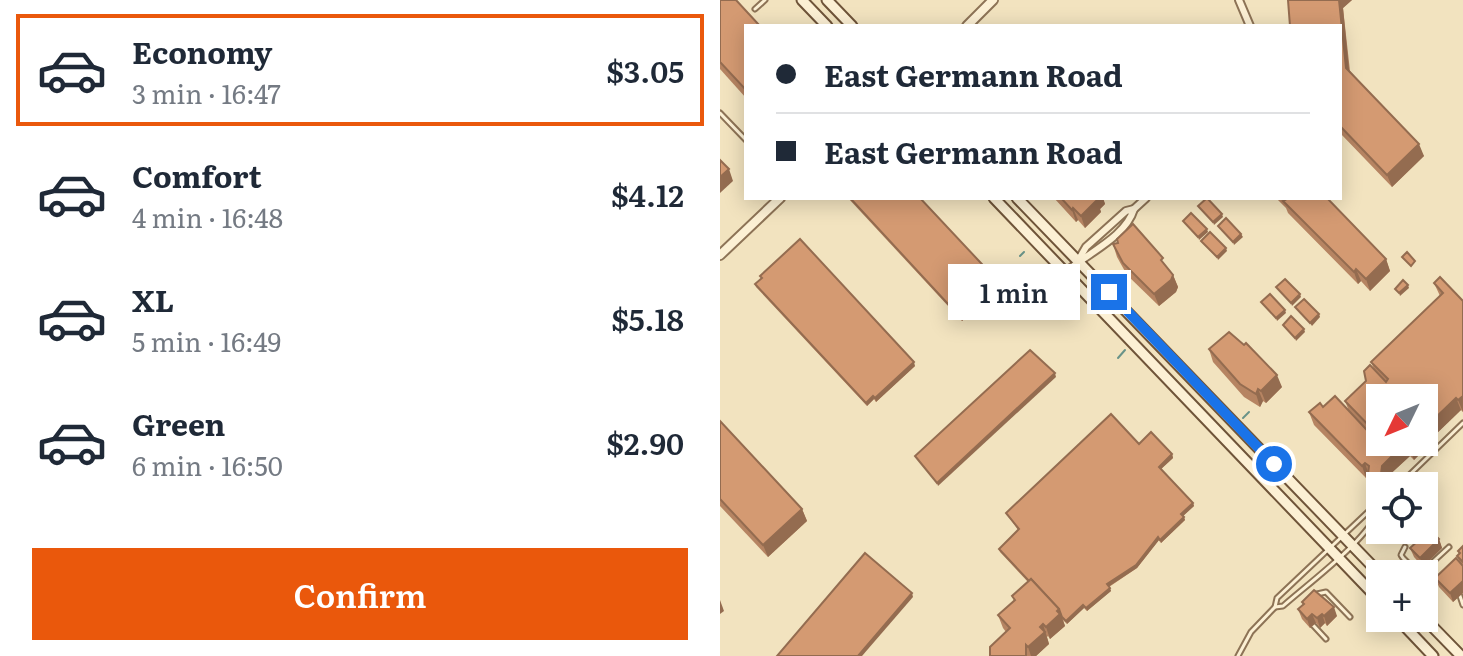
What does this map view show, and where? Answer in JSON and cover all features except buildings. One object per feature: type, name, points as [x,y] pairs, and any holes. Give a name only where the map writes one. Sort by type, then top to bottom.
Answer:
[{"type":"main road","points":[[802,0],[825,24]]},
{"type":"main road","points":[[827,0],[850,24]]},
{"type":"main road","points":[[996,200],[1366,586]]},
{"type":"main road","points":[[1019,200],[1366,560]]},
{"type":"main road","points":[[1410,632],[1433,656]]},
{"type":"main road","points":[[1438,632],[1461,656]]},
{"type":"street","points":[[969,24],[993,0]]},
{"type":"street","points":[[1239,0],[1249,24]]},
{"type":"street","points":[[720,255],[778,200]]},
{"type":"street","points":[[1066,272],[1078,261],[1086,247],[1126,211],[1134,209],[1144,200]]},
{"type":"lane","points":[[755,9],[765,0]]},
{"type":"lane","points":[[720,113],[744,138]]},
{"type":"lane","points":[[1412,472],[1463,423]]},
{"type":"lane","points":[[1238,656],[1251,632],[1275,607],[1277,598],[1366,514]]},
{"type":"lane","points":[[1275,607],[1283,606],[1366,529]]},
{"type":"lane","points":[[1405,547],[1403,558],[1418,573],[1449,547]]},
{"type":"lane","points":[[1310,600],[1318,593],[1326,592],[1350,617]]},
{"type":"lane","points":[[1460,596],[1463,605]]},
{"type":"lane","points":[[1313,625],[1326,639]]},
{"type":"waterway","points":[[1020,256],[1024,252]]},
{"type":"waterway","points":[[1118,358],[1125,350]]},
{"type":"waterway","points":[[1243,418],[1249,412]]},
{"type":"route","points":[[1109,292],[1274,464]]}]
